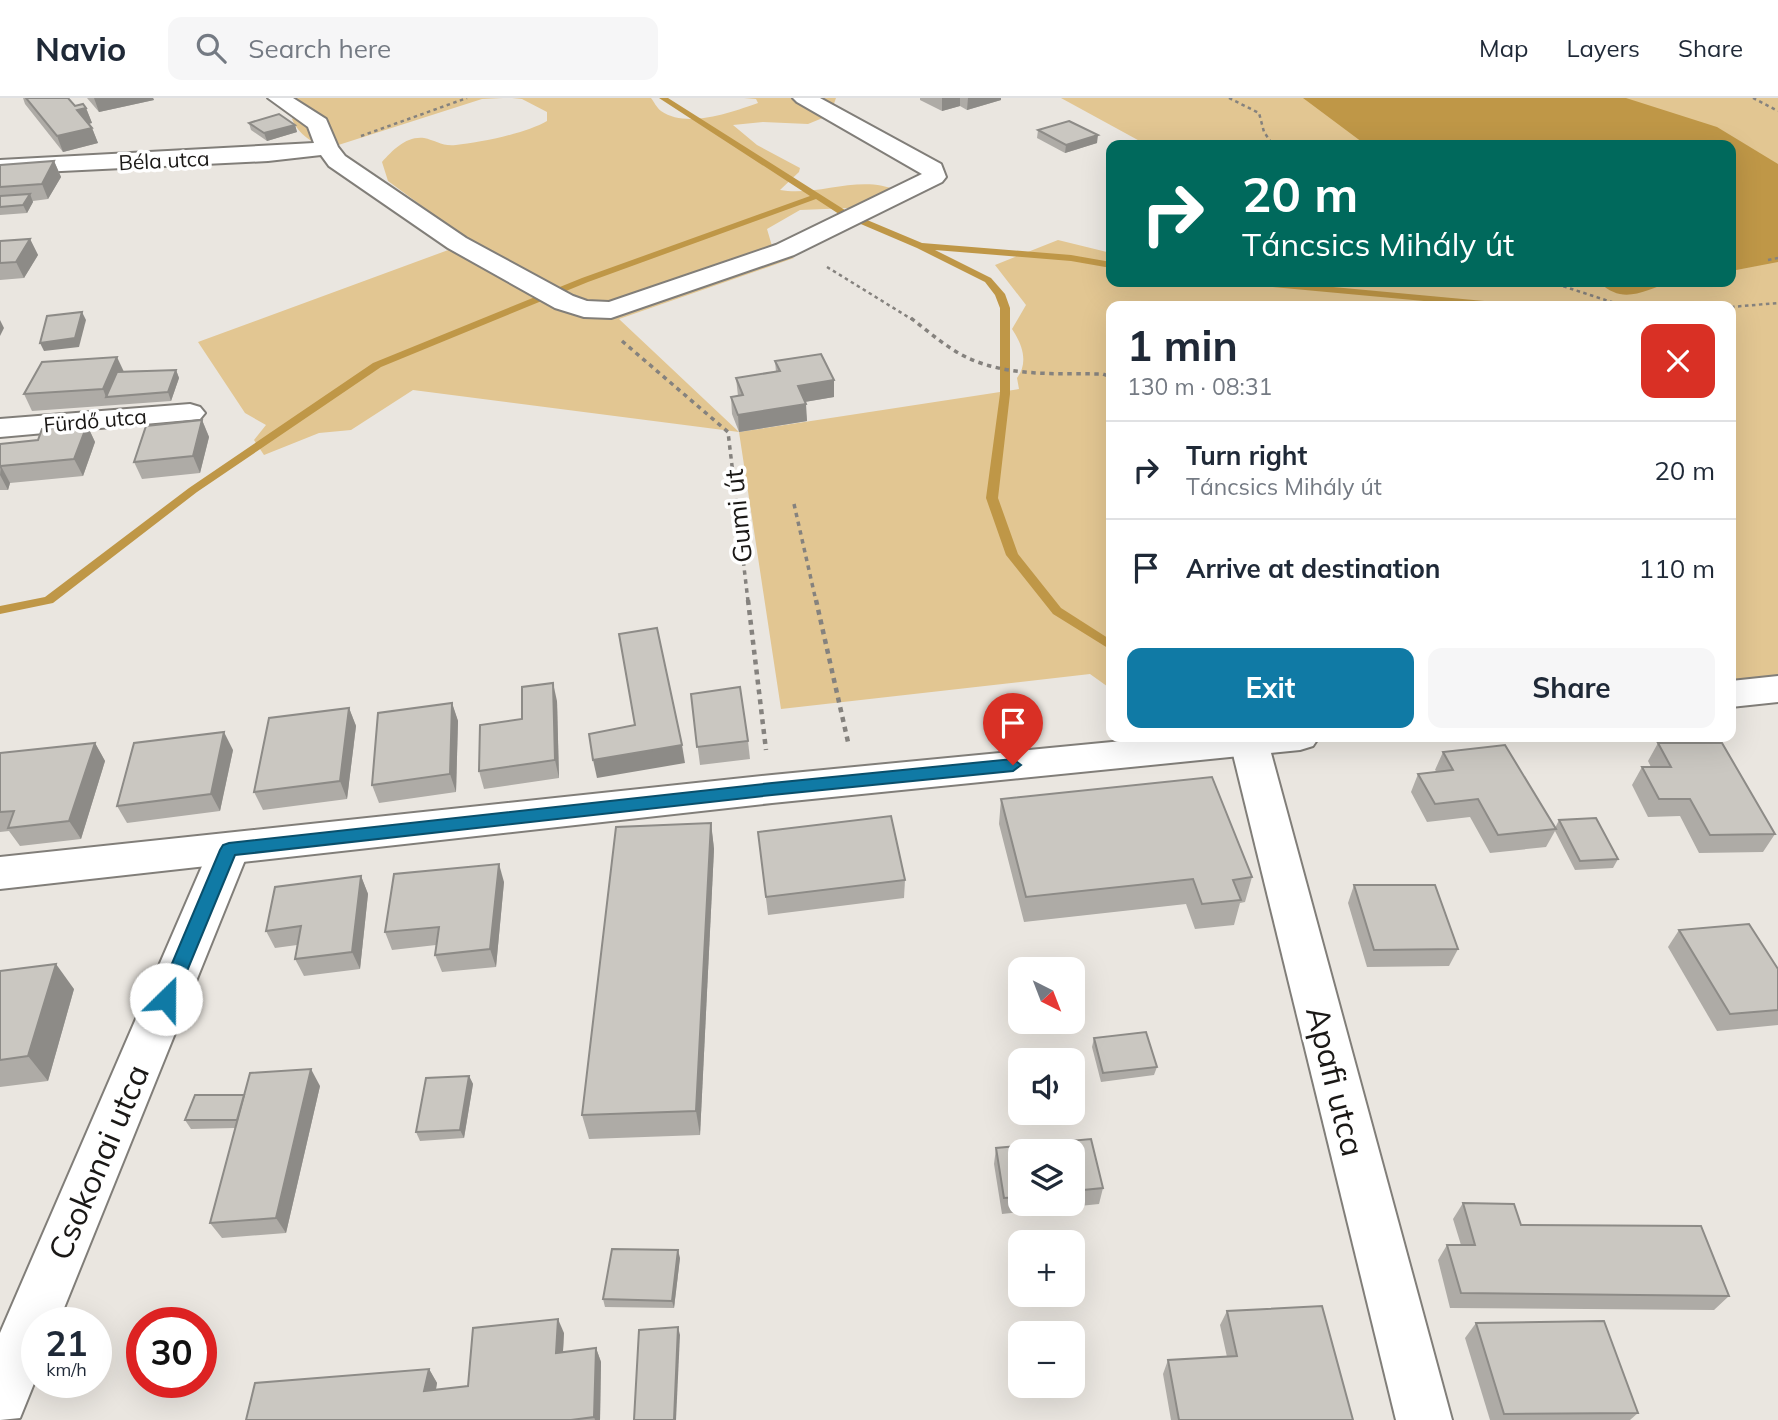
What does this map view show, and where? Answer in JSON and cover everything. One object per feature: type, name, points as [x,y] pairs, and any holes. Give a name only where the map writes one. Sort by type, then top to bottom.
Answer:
[{"type":"street","points":[[279,98],[318,124],[327,148],[337,162],[457,243],[574,305],[611,310],[799,244],[934,177],[933,169],[804,98]]},
{"type":"street","name":"Béla utca","points":[[0,167],[268,154],[327,148]]},
{"type":"street","name":"Fürdő utca","points":[[0,428],[190,413]]},
{"type":"street","points":[[1736,693],[1778,689]]},
{"type":"street","points":[[0,873],[772,789],[1249,742]]},
{"type":"street","name":"Apafi utca","points":[[1249,742],[1424,1420]]},
{"type":"street","name":"Csokonai utca","points":[[0,1398],[229,850]]},
{"type":"path","points":[[327,148],[467,98]]},
{"type":"path","points":[[1228,98],[1259,113],[1270,140]]},
{"type":"path","points":[[1753,98],[1778,111]]},
{"type":"path","points":[[799,244],[801,252],[898,308],[936,340],[990,366],[1017,372],[1106,375]]},
{"type":"path","points":[[1768,260],[1778,258]]},
{"type":"path","points":[[1565,287],[1609,301]]},
{"type":"path","points":[[1736,307],[1778,303]]},
{"type":"path","name":"Gumi út","points":[[574,305],[728,432],[772,789]]},
{"type":"path","points":[[794,504],[857,781]]},
{"type":"shaded area","points":[[293,98],[503,98],[482,99],[329,148],[312,141],[298,129],[292,119],[298,113]]},
{"type":"shaded area","points":[[512,98],[651,98],[660,110],[672,116],[696,119],[758,103],[756,99],[744,98],[836,98],[830,115],[808,124],[763,122],[733,125],[757,145],[800,168],[780,190],[809,191],[869,184],[898,191],[850,208],[800,210],[767,229],[772,246],[794,258],[619,319],[739,432],[413,390],[351,430],[319,433],[264,455],[254,440],[266,425],[245,413],[198,342],[451,249],[464,237],[388,181],[382,162],[395,149],[411,139],[424,138],[447,145],[466,144],[515,133],[547,121],[547,112],[522,99]]},
{"type":"shaded area","points":[[1061,98],[1778,98],[1778,676],[1736,680],[1736,301],[1106,301],[1106,685],[1090,674],[781,709],[739,432],[1019,389],[1017,378],[1023,366],[1023,353],[1012,329],[1026,305],[995,265],[1058,240],[1106,252],[1106,287],[1736,287],[1736,140],[1138,140]]},
{"type":"shaded area","points":[[1303,98],[1626,98],[1717,127],[1778,164],[1778,262],[1736,270],[1736,140],[1359,140]]},
{"type":"shaded area","points":[[1605,287],[1658,287],[1625,295]]},
{"type":"building","points":[[26,98],[68,98],[75,106],[83,104],[86,108],[77,110],[92,128],[57,136]]},
{"type":"building","points":[[279,114],[295,125],[264,133],[249,123]]},
{"type":"building","points":[[1069,121],[1098,135],[1066,145],[1038,130]]},
{"type":"building","points":[[54,161],[42,184],[0,187],[0,165]]},
{"type":"building","points":[[30,194],[23,205],[0,207],[0,196]]},
{"type":"building","points":[[30,239],[16,262],[0,263],[0,241]]},
{"type":"building","points":[[82,312],[75,338],[40,343],[47,316]]},
{"type":"building","points":[[821,354],[834,380],[798,386],[806,404],[738,415],[731,397],[743,395],[736,378],[780,371],[775,361]]},
{"type":"building","points":[[117,357],[103,389],[24,394],[42,362]]},
{"type":"building","points":[[176,370],[168,392],[106,397],[117,372]]},
{"type":"building","points":[[202,420],[193,456],[134,462],[146,426]]},
{"type":"building","points":[[87,425],[74,459],[0,468],[0,444],[38,440],[42,429]]},
{"type":"building","points":[[657,628],[682,745],[593,760],[589,734],[635,725],[619,634]]},
{"type":"building","points":[[553,683],[555,760],[479,771],[480,725],[522,719],[522,687]]},
{"type":"building","points":[[740,687],[748,741],[697,747],[691,694]]},
{"type":"building","points":[[452,703],[450,774],[372,785],[378,713]]},
{"type":"building","points":[[349,708],[340,781],[254,792],[269,718]]},
{"type":"building","points":[[224,732],[211,794],[117,806],[134,743]]},
{"type":"building","points":[[95,743],[69,821],[8,828],[14,811],[0,812],[0,753]]},
{"type":"building","points":[[1658,743],[1722,743],[1775,834],[1710,835],[1690,799],[1659,799],[1642,767],[1671,767]]},
{"type":"building","points":[[1505,745],[1556,829],[1498,835],[1478,799],[1435,804],[1418,774],[1453,770],[1443,752]]},
{"type":"building","points":[[1212,777],[1252,877],[1233,880],[1241,900],[1202,904],[1193,879],[1026,897],[1001,799]]},
{"type":"building","points":[[891,816],[905,880],[766,897],[758,832]]},
{"type":"building","points":[[1596,818],[1618,859],[1580,861],[1559,820]]},
{"type":"building","points":[[711,823],[696,1111],[582,1115],[616,827]]},
{"type":"building","points":[[499,864],[490,949],[435,955],[439,927],[385,932],[394,874]]},
{"type":"building","points":[[361,876],[352,952],[295,959],[301,926],[266,931],[275,887]]},
{"type":"building","points":[[1354,885],[1435,885],[1458,949],[1374,950]]},
{"type":"building","points":[[1749,924],[1778,969],[1778,1010],[1730,1014],[1679,930]]},
{"type":"building","points":[[56,964],[28,1056],[0,1060],[0,971]]},
{"type":"building","points":[[1146,1032],[1157,1067],[1103,1073],[1094,1038]]},
{"type":"building","points":[[311,1069],[276,1218],[210,1223],[250,1073]]},
{"type":"building","points":[[469,1076],[460,1130],[416,1132],[426,1078]]},
{"type":"building","points":[[195,1095],[244,1095],[237,1120],[185,1120]]},
{"type":"building","points":[[1091,1139],[1103,1188],[1085,1190],[1085,1140]]},
{"type":"building","points":[[1008,1147],[1008,1198],[1004,1198],[996,1148]]},
{"type":"building","points":[[1463,1203],[1514,1204],[1521,1225],[1701,1226],[1729,1296],[1461,1293],[1447,1245],[1475,1245]]},
{"type":"building","points":[[612,1249],[678,1250],[672,1301],[603,1299]]},
{"type":"building","points":[[1322,1306],[1353,1420],[1179,1420],[1168,1360],[1237,1356],[1227,1311]]},
{"type":"building","points":[[558,1319],[556,1353],[596,1348],[594,1417],[571,1420],[246,1420],[255,1383],[429,1369],[424,1391],[468,1386],[473,1328]]},
{"type":"building","points":[[1604,1321],[1638,1413],[1504,1414],[1476,1323]]},
{"type":"building","points":[[678,1327],[674,1420],[634,1420],[639,1330]]},
{"type":"waterway","points":[[663,98],[817,196]]},
{"type":"waterway","points":[[0,610],[49,600],[193,490],[377,365],[585,280],[817,196]]},
{"type":"waterway","points":[[817,196],[845,214],[920,246]]},
{"type":"waterway","points":[[920,246],[1071,258],[1106,264]]},
{"type":"waterway","points":[[920,246],[988,280],[1000,294],[1005,308],[1005,394],[992,498],[1012,555],[1057,611],[1106,643]]},
{"type":"waterway","points":[[1305,287],[1453,301]]},
{"type":"route","points":[[166,999],[229,850],[772,789],[1013,765]]}]
